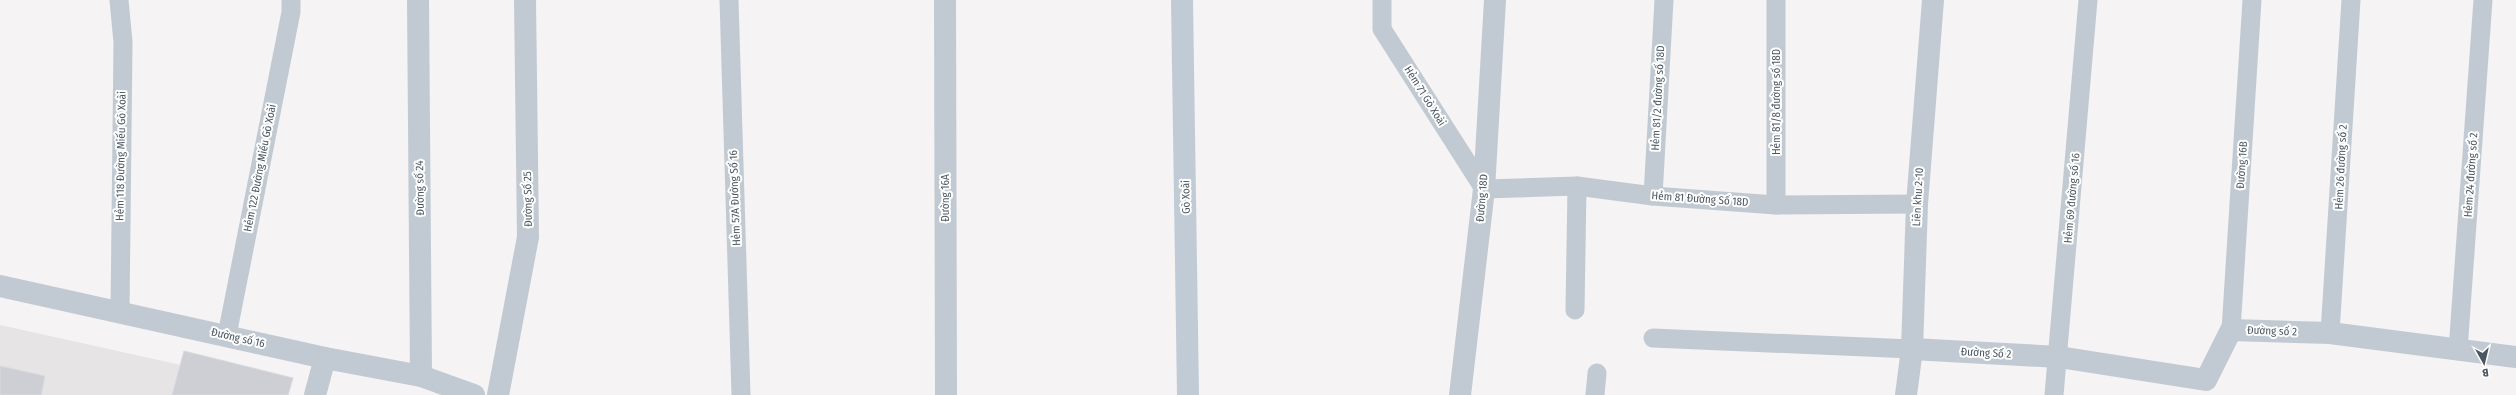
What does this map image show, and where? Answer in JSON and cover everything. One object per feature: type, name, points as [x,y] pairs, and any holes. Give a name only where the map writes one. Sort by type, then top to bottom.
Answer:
[{"type":"street","name":"Đường số 24","points":[[418,0],[422,376]]},
{"type":"street","name":"Đường Số 25","points":[[498,395],[528,237],[525,0]]},
{"type":"street","name":"Đường 16A","points":[[945,0],[946,395]]},
{"type":"street","name":"Gò Xoài","points":[[1182,0],[1188,395]]},
{"type":"street","name":"Đường 18D","points":[[1460,395],[1484,188],[1495,0]]},
{"type":"street","name":"Liên khu 2-10","points":[[1906,395],[1912,349],[1917,204],[1933,0]]},
{"type":"street","name":"Đường số 16","points":[[0,286],[326,358],[422,376],[474,395]]},
{"type":"street","name":"Đường số 2","points":[[2059,357],[2206,380],[2231,330],[2330,333],[2516,357]]},
{"type":"street","name":"Đường Số 2","points":[[1912,349],[2059,357]]},
{"type":"street","points":[[316,395],[326,358]]},
{"type":"lane","name":"Hẻm 118 Đường Miếu Gò Xoài","points":[[119,0],[123,42],[120,312]]},
{"type":"lane","name":"Hẻm 122 Đường Miếu Gò Xoài","points":[[227,335],[291,12],[292,0]]},
{"type":"lane","name":"Hẻm 57A Đường Số 16","points":[[728,0],[741,395]]},
{"type":"lane","name":"Hẻm 71 Gò Xoài","points":[[1382,0],[1382,29],[1484,188]]},
{"type":"lane","name":"Hẻm 81/2 đường số 18D","points":[[1653,196],[1664,0]]},
{"type":"lane","name":"Hẻm 81/8 đường số 18D","points":[[1776,0],[1776,205]]},
{"type":"lane","name":"Hẻm 69 đường số 16","points":[[2054,395],[2059,357],[2088,0]]},
{"type":"lane","name":"Đường 16B","points":[[2231,330],[2252,0]]},
{"type":"lane","name":"Hẻm 26 đường số 2","points":[[2330,333],[2351,0]]},
{"type":"lane","name":"Hẻm 24 đường số 2","points":[[2458,350],[2483,0]]},
{"type":"lane","name":"Hẻm 81 Đường Số 18D","points":[[1484,188],[1577,186],[1653,196],[1776,205],[1917,204]]},
{"type":"lane","points":[[1575,310],[1577,186]]},
{"type":"lane","points":[[1653,338],[1912,349]]},
{"type":"lane","points":[[1595,395],[1597,373]]},
{"type":"shaded area","points":[[0,325],[181,365],[172,395],[0,395]]},
{"type":"building","points":[[184,351],[293,378],[288,395],[172,395]]},
{"type":"building","points":[[0,366],[45,376],[41,395],[0,395]]}]
